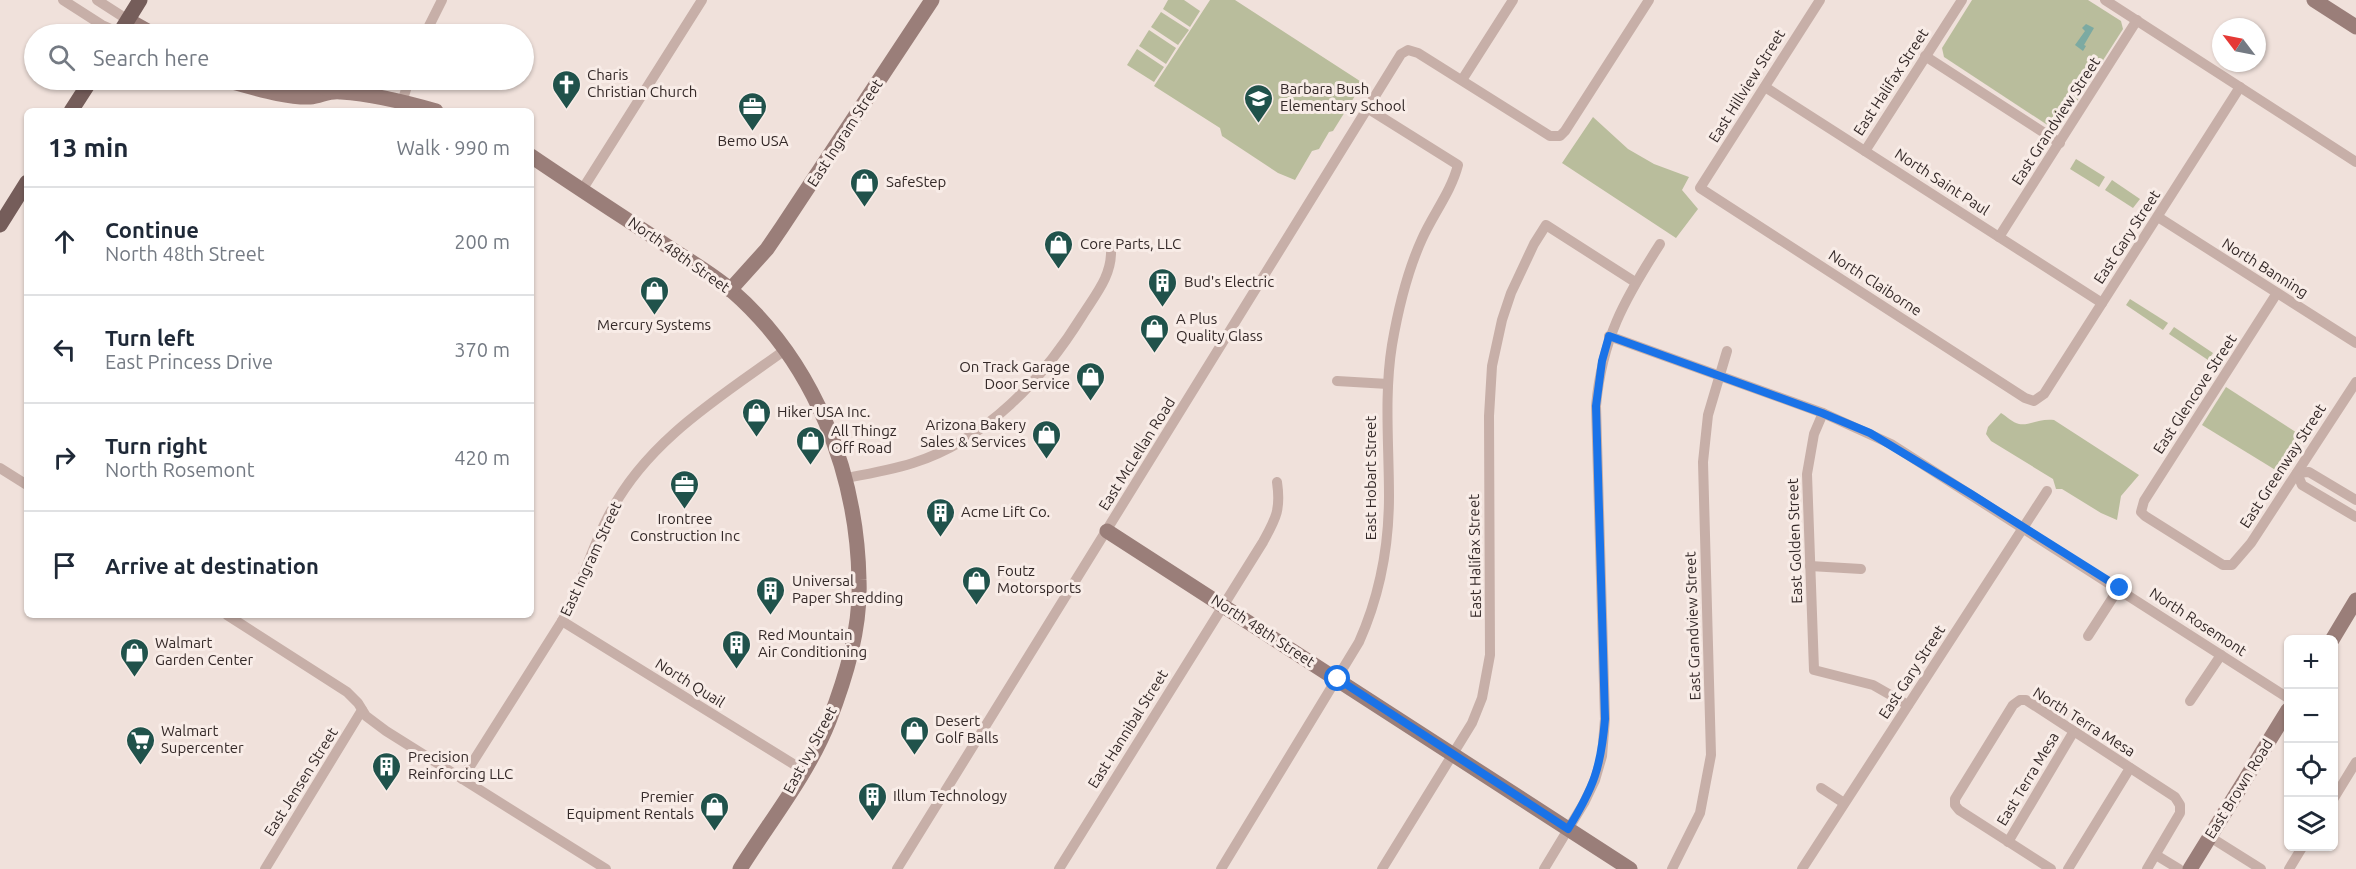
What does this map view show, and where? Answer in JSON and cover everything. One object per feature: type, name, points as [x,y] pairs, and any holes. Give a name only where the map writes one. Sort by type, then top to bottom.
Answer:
[{"type":"main road","points":[[126,24],[140,0]]},
{"type":"main road","points":[[73,108],[85,90]]},
{"type":"main road","points":[[0,225],[24,187]]},
{"type":"street","points":[[63,0],[100,24]]},
{"type":"street","points":[[97,0],[135,24]]},
{"type":"street","points":[[430,24],[442,0]]},
{"type":"street","points":[[582,190],[702,0]]},
{"type":"street","name":"East Ingram Street","points":[[730,290],[767,249],[932,0]]},
{"type":"street","points":[[1513,0],[1462,80],[1550,136],[1560,136],[1648,0]]},
{"type":"street","name":"East Hillview Street","points":[[1700,188],[1820,0]]},
{"type":"street","name":"East Halifax Street","points":[[1865,151],[1962,0]]},
{"type":"street","points":[[2105,0],[2356,162]]},
{"type":"street","points":[[2314,0],[2356,27]]},
{"type":"street","name":"East Grandview Street","points":[[1999,237],[2137,20]]},
{"type":"street","name":"East McLellan Road","points":[[897,869],[1401,54],[1408,50],[1418,53],[1462,80]]},
{"type":"street","points":[[1925,56],[2060,143]]},
{"type":"street","name":"North Saint Paul","points":[[1765,87],[2102,303]]},
{"type":"street","name":"East Gary Street","points":[[2035,400],[2044,394],[2240,87]]},
{"type":"street","points":[[265,90],[310,97],[332,91],[402,102],[425,108]]},
{"type":"street","points":[[402,102],[406,90]]},
{"type":"street","name":"East Hobart Street","points":[[1221,869],[1359,642],[1373,612],[1386,554],[1389,497],[1386,414],[1392,345],[1410,270],[1422,239],[1455,179],[1458,165],[1367,108]]},
{"type":"street","name":"North 48th Street","points":[[534,158],[730,290],[757,316],[785,350],[805,380],[827,422],[846,478]]},
{"type":"street","name":"North Claiborne","points":[[1700,188],[2025,398],[2035,400]]},
{"type":"street","name":"North Banning","points":[[2158,217],[2356,343]]},
{"type":"street","name":"East Halifax Street","points":[[1382,869],[1472,723],[1488,674],[1491,625],[1489,416],[1492,366],[1511,292],[1534,244],[1546,225],[1635,282]]},
{"type":"street","points":[[1544,869],[1584,803],[1595,780],[1602,756],[1605,719],[1596,406],[1602,361],[1609,336],[1635,282],[1660,244]]},
{"type":"street","points":[[846,478],[912,464],[941,452],[995,417],[1021,396],[1065,344],[1107,276],[1112,263],[1111,250]]},
{"type":"street","name":"East Glencove Street","points":[[2232,565],[2223,565],[2157,525],[2141,512],[2144,501],[2277,293]]},
{"type":"street","name":"North Rosemont","points":[[1609,336],[1822,413],[1891,444],[2120,588],[2284,695]]},
{"type":"street","name":"East Ingram Street","points":[[462,779],[562,621],[576,595],[610,512],[635,473],[660,445],[686,423],[785,350]]},
{"type":"street","name":"East Grandview Street","points":[[1672,869],[1700,813],[1711,756],[1703,462],[1708,415],[1727,351]]},
{"type":"street","points":[[1337,381],[1388,384]]},
{"type":"street","name":"East Greenway Street","points":[[2232,565],[2243,555],[2356,382]]},
{"type":"street","name":"East Golden Street","points":[[1822,413],[1814,434],[1807,474],[1814,670],[1873,685],[1908,705]]},
{"type":"street","points":[[0,468],[24,483]]},
{"type":"street","points":[[2356,500],[2309,472],[2297,473],[2302,484],[2356,517]]},
{"type":"street","name":"East Ivy Street","points":[[740,869],[803,770],[827,724],[848,666],[860,581],[856,529],[846,478]]},
{"type":"street","name":"East Hannibal Street","points":[[1059,869],[1276,518],[1280,501],[1276,482]]},
{"type":"street","name":"East Gary Street","points":[[1802,869],[2047,491]]},
{"type":"street","name":"North 48th Street","points":[[1107,531],[1630,869]]},
{"type":"street","points":[[1810,566],[1862,569]]},
{"type":"street","points":[[2088,636],[2120,588]]},
{"type":"street","points":[[2334,635],[2356,600]]},
{"type":"street","points":[[232,618],[347,692],[366,716],[386,730],[606,869]]},
{"type":"street","name":"North Quail","points":[[562,621],[803,770]]},
{"type":"street","points":[[2190,701],[2221,655]]},
{"type":"street","name":"North Terra Mesa","points":[[2051,869],[1959,810],[1955,805],[1955,799],[2013,705],[2020,700],[2026,700],[2175,797],[2180,805],[2180,813],[2152,864]]},
{"type":"street","name":"East Jensen Street","points":[[265,869],[362,710]]},
{"type":"street","name":"East Brown Road","points":[[2190,869],[2284,718]]},
{"type":"street","name":"East Terra Mesa","points":[[2008,842],[2074,731]]},
{"type":"street","points":[[2335,797],[2356,762]]},
{"type":"street","points":[[2068,869],[2130,768]]},
{"type":"street","points":[[1821,788],[1844,803]]},
{"type":"street","points":[[2210,837],[2261,869]]},
{"type":"street","points":[[2289,869],[2300,851]]},
{"type":"street","points":[[2152,864],[2180,869]]},
{"type":"green space","points":[[1168,0],[1184,0],[1200,11],[1190,27],[1163,9]]},
{"type":"green space","points":[[1210,0],[1235,0],[1363,83],[1333,131],[1329,132],[1319,149],[1312,151],[1295,180],[1278,173],[1222,136],[1220,128],[1154,86]]},
{"type":"green space","points":[[1972,0],[2088,0],[2121,21],[2123,29],[2061,126],[2052,128],[1944,57],[1942,48]]},
{"type":"green space","points":[[1161,12],[1189,30],[1178,45],[1151,27]]},
{"type":"green space","points":[[1149,30],[1176,48],[1166,64],[1139,46]]},
{"type":"green space","points":[[1137,49],[1164,67],[1154,82],[1127,65]]},
{"type":"green space","points":[[1593,117],[1628,149],[1654,164],[1689,177],[1682,190],[1698,209],[1676,238],[1562,163]]},
{"type":"green space","points":[[2076,159],[2105,177],[2099,187],[2070,169]]},
{"type":"green space","points":[[2112,180],[2140,199],[2133,208],[2105,190]]},
{"type":"green space","points":[[2130,299],[2168,323],[2163,330],[2126,305]]},
{"type":"green space","points":[[2174,327],[2213,353],[2208,360],[2169,334]]},
{"type":"green space","points":[[2226,387],[2305,438],[2282,474],[2202,425]]},
{"type":"green space","points":[[2001,413],[2019,424],[2054,420],[2139,475],[2121,496],[2117,520],[2062,489],[2056,489],[2053,479],[1991,441],[1986,434],[1988,427]]},
{"type":"water","points":[[2086,24],[2094,28],[2083,51],[2075,45],[2085,31],[2082,28]]},
{"type":"place","name":"Charis Christian Church","points":[[566,110]]},
{"type":"place","name":"Barbara Bush Elementary School","points":[[1259,124]]},
{"type":"place","name":"Bemo USA","points":[[753,132]]},
{"type":"place","name":"SafeStep","points":[[865,208]]},
{"type":"place","name":"Core Parts, LLC","points":[[1059,270]]},
{"type":"place","name":"Bud's Electric","points":[[1163,308]]},
{"type":"place","name":"Mercury Systems","points":[[654,316]]},
{"type":"place","name":"A Plus Quality Glass","points":[[1155,354]]},
{"type":"place","name":"On Track Garage Door Service","points":[[1091,402]]},
{"type":"place","name":"Hiker USA Inc.","points":[[756,438]]},
{"type":"place","name":"Arizona Bakery Sales & Services","points":[[1047,460]]},
{"type":"place","name":"All Thingz Off Road","points":[[810,466]]},
{"type":"place","name":"Irontree Construction Inc","points":[[685,510]]},
{"type":"place","name":"Acme Lift Co.","points":[[940,538]]},
{"type":"place","name":"Foutz Motorsports","points":[[976,606]]},
{"type":"place","name":"Universal Paper Shredding","points":[[771,616]]},
{"type":"place","name":"Red Mountain Air Conditioning","points":[[737,670]]},
{"type":"place","name":"Walmart Garden Center","points":[[134,678]]},
{"type":"place","name":"Desert Golf Balls","points":[[914,756]]},
{"type":"place","name":"Walmart Supercenter","points":[[140,766]]},
{"type":"place","name":"Precision Reinforcing LLC","points":[[387,792]]},
{"type":"place","name":"Illum Technology","points":[[872,822]]},
{"type":"place","name":"Premier Equipment Rentals","points":[[715,832]]},
{"type":"route","points":[[1338,679],[1568,829],[1595,780],[1602,756],[1605,719],[1596,406],[1602,361],[1609,336],[1822,413],[1870,433],[2120,588]]}]
